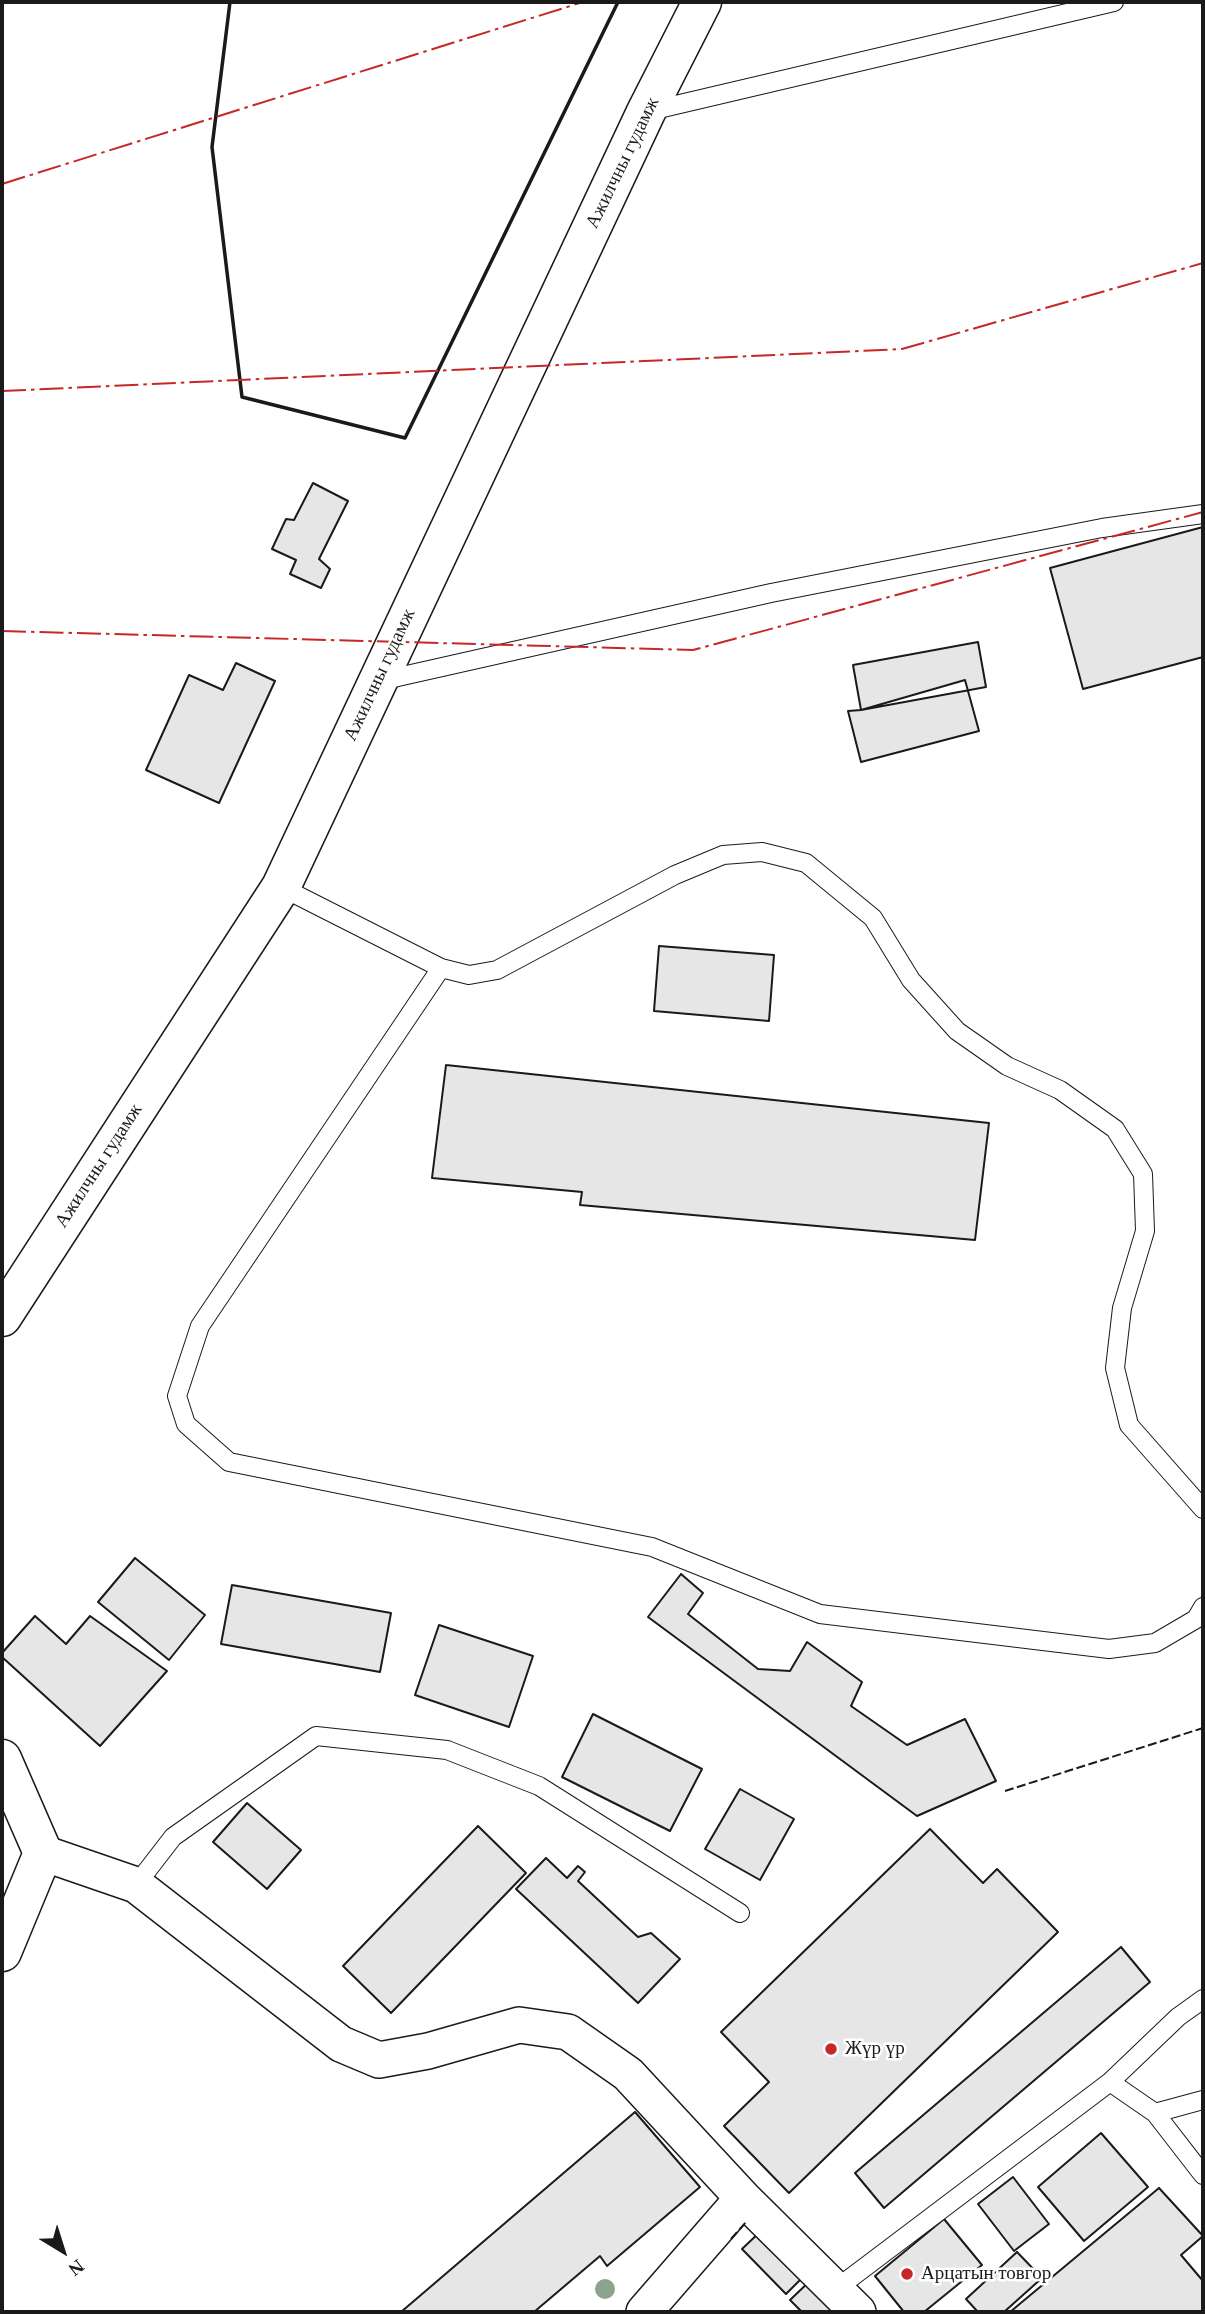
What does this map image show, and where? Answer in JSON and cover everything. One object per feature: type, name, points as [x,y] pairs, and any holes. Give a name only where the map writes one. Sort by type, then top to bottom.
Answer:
[{"type":"main road","name":"Ажилчны гудамж","points":[[2,1317],[281,887],[646,111],[702,2]]},
{"type":"main road","points":[[2,1759],[43,1853],[2,1952]]},
{"type":"street","points":[[43,1853],[136,1885],[341,2044],[379,2060],[428,2051],[519,2025],[568,2032],[628,2074],[743,2198],[847,2301]]},
{"type":"street","points":[[644,2312],[743,2198]]},
{"type":"lane","points":[[646,111],[1114,2]]},
{"type":"lane","points":[[377,682],[771,593],[1102,528],[1203,514]]},
{"type":"lane","points":[[281,887],[441,968],[469,975],[497,970],[676,876],[723,855],[762,852],[806,863],[873,918],[911,980],[957,1031],[1007,1066],[1060,1090],[1115,1129],[1143,1174],[1145,1231],[1122,1308],[1115,1368],[1129,1425],[1203,1509]]},
{"type":"lane","points":[[441,968],[200,1326],[177,1396],[186,1424],[229,1462],[652,1547],[820,1614],[1108,1649],[1155,1643],[1196,1619],[1203,1607]]},
{"type":"lane","points":[[136,1885],[173,1837],[316,1736],[447,1750],[539,1786],[740,1913]]},
{"type":"lane","points":[[847,2301],[1110,2082],[1178,2017],[1203,1999]]},
{"type":"lane","points":[[1110,2082],[1155,2113],[1203,2175]]},
{"type":"lane","points":[[1155,2113],[1203,2100]]},
{"type":"building","points":[[313,483],[348,501],[319,559],[330,569],[321,588],[290,574],[296,560],[272,549],[286,519],[294,520]]},
{"type":"building","points":[[1203,527],[1203,657],[1083,689],[1050,568]]},
{"type":"building","points":[[978,642],[986,687],[861,710],[853,665]]},
{"type":"building","points":[[236,663],[275,681],[219,803],[146,770],[189,675],[223,690]]},
{"type":"building","points":[[965,680],[979,731],[861,762],[848,711],[861,710]]},
{"type":"building","points":[[659,946],[774,955],[769,1021],[654,1011]]},
{"type":"building","points":[[446,1065],[989,1123],[975,1240],[580,1205],[582,1192],[432,1178]]},
{"type":"building","points":[[135,1558],[205,1615],[169,1660],[98,1602]]},
{"type":"building","points":[[681,1574],[703,1593],[688,1614],[758,1669],[790,1671],[807,1642],[862,1682],[851,1706],[907,1745],[965,1719],[996,1781],[917,1816],[648,1617]]},
{"type":"building","points":[[232,1585],[391,1613],[380,1672],[221,1644]]},
{"type":"building","points":[[35,1616],[66,1644],[90,1616],[167,1671],[100,1746],[2,1657],[2,1653]]},
{"type":"building","points":[[439,1625],[533,1656],[509,1727],[415,1695]]},
{"type":"building","points":[[593,1714],[702,1769],[670,1831],[562,1777]]},
{"type":"building","points":[[740,1789],[794,1819],[760,1880],[705,1849]]},
{"type":"building","points":[[247,1803],[301,1850],[267,1889],[213,1842]]},
{"type":"building","points":[[478,1826],[526,1873],[391,2013],[343,1966]]},
{"type":"building","points":[[930,1829],[983,1883],[997,1869],[1058,1932],[789,2193],[724,2126],[769,2082],[721,2032]]},
{"type":"building","points":[[546,1858],[567,1878],[578,1866],[585,1872],[578,1881],[638,1937],[651,1933],[680,1959],[638,2003],[516,1889]]},
{"type":"building","points":[[1121,1947],[1150,1982],[884,2208],[855,2173]]},
{"type":"building","points":[[635,2112],[700,2187],[607,2266],[600,2256],[534,2312],[401,2312]]},
{"type":"building","points":[[1101,2133],[1148,2187],[1084,2241],[1038,2187]]},
{"type":"building","points":[[1013,2177],[1049,2224],[1014,2251],[978,2204]]},
{"type":"building","points":[[1159,2188],[1203,2236],[1181,2255],[1203,2281],[1203,2312],[1010,2312]]},
{"type":"building","points":[[944,2219],[982,2265],[924,2312],[904,2312],[875,2276]]},
{"type":"building","points":[[763,2229],[806,2274],[786,2294],[742,2249]]},
{"type":"building","points":[[1017,2252],[1042,2278],[1004,2312],[978,2312],[966,2299]]},
{"type":"building","points":[[812,2279],[843,2312],[802,2312],[790,2300]]},
{"type":"fence","points":[[1005,1791],[1203,1728]]},
{"type":"fence","points":[[731,2239],[747,2221]]},
{"type":"wall","points":[[230,2],[212,147],[242,397],[405,438],[618,2]]},
{"type":"power","points":[[2,184],[583,2]]},
{"type":"power","points":[[2,391],[902,349],[1203,263]]},
{"type":"power","points":[[2,631],[693,650],[1203,512]]},
{"type":"place","name":"Жүр үр","points":[[831,2049]]},
{"type":"place","name":"Арцатын товгор","points":[[907,2274]]}]
